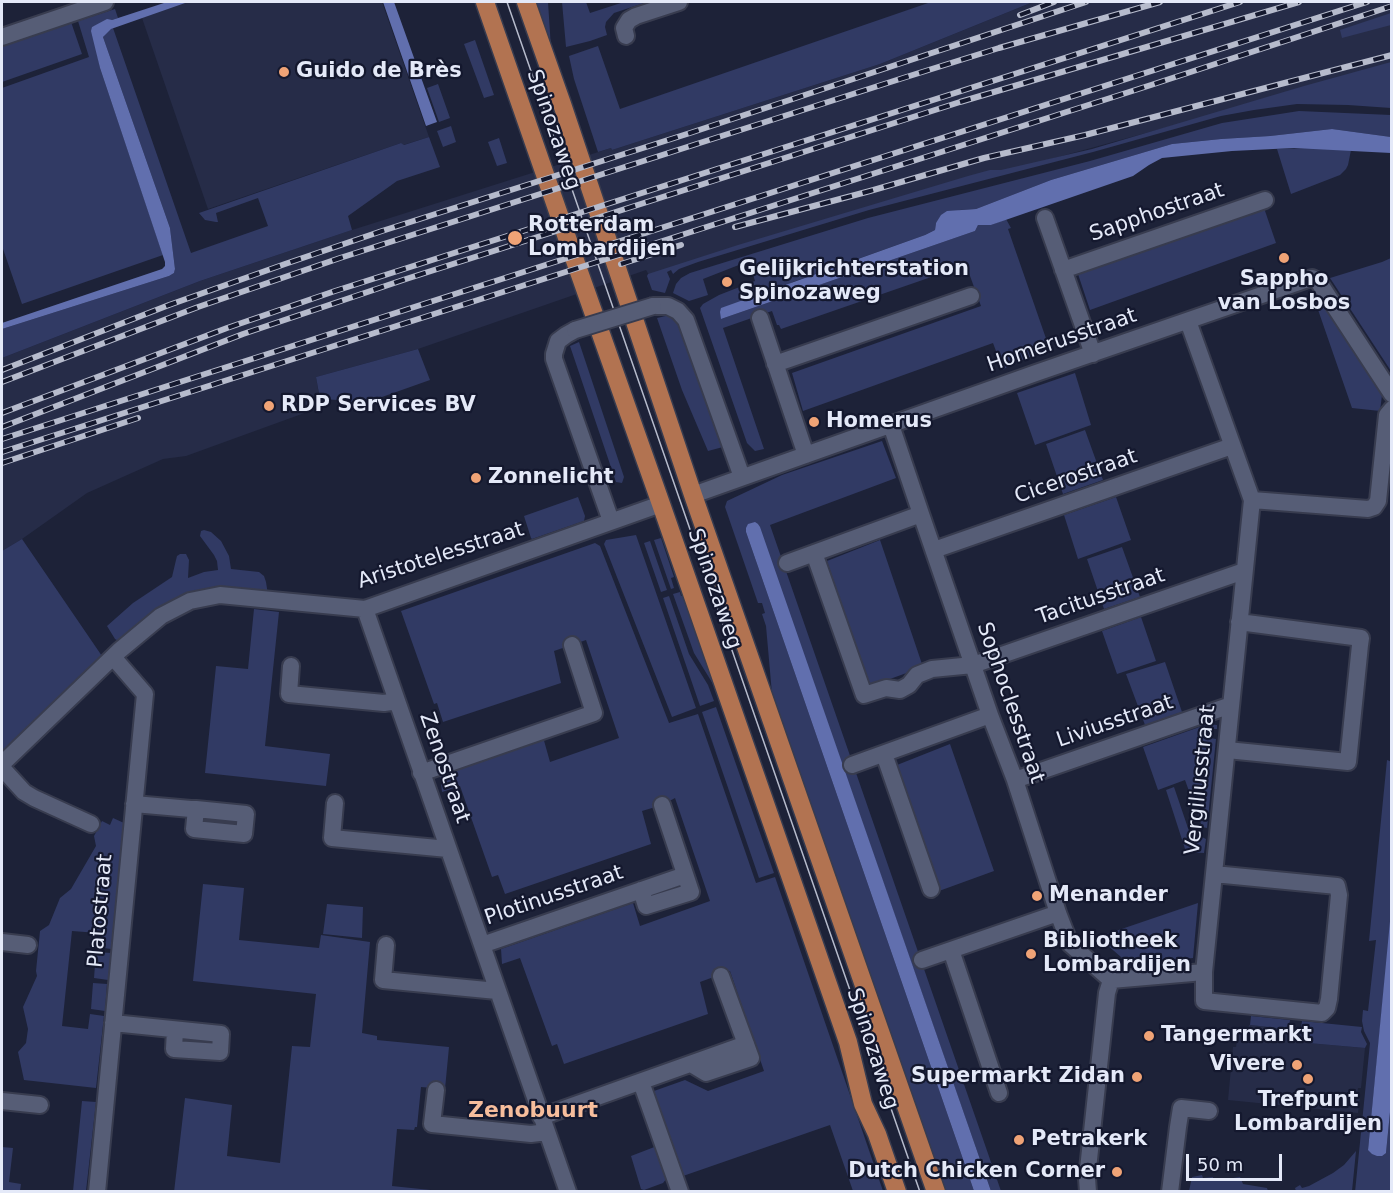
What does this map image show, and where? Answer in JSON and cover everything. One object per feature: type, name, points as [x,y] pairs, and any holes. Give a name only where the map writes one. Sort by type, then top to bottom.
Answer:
[{"type":"main road","name":"Spinozaweg","points":[[485,2],[848,1042],[863,1104],[878,1134],[897,1191]]},
{"type":"main road","name":"Spinozaweg","points":[[526,2],[693,495],[936,1191]]},
{"type":"street","points":[[2,37],[105,2]]},
{"type":"street","points":[[656,2],[622,14],[617,22],[622,38],[629,20],[679,2]]},
{"type":"street","name":"Sapphostraat","points":[[1063,270],[1265,200]]},
{"type":"street","points":[[1045,218],[1093,354]]},
{"type":"street","name":"Homerusstraat","points":[[693,495],[1312,278],[1318,281],[1392,394]]},
{"type":"street","points":[[775,364],[971,296]]},
{"type":"street","points":[[611,522],[554,359],[558,341],[575,330],[653,306],[673,308],[686,320],[742,477]]},
{"type":"street","points":[[760,318],[806,456]]},
{"type":"street","name":"Vergiliusstraat","points":[[1188,321],[1252,500],[1204,972],[1203,1001],[1322,1013],[1327,1008],[1339,895],[1337,886],[1214,874]]},
{"type":"street","points":[[1252,500],[1368,509],[1374,507],[1378,501],[1388,415],[1392,409]]},
{"type":"street","name":"Sophoclesstraat","points":[[891,425],[1070,944],[1111,980]]},
{"type":"street","name":"Cicerostraat","points":[[934,550],[1232,446]]},
{"type":"street","name":"Aristotelesstraat","points":[[2,766],[113,657],[161,616],[190,601],[220,595],[365,609],[662,504]]},
{"type":"street","points":[[787,563],[921,514]]},
{"type":"street","name":"Tacitusstraat","points":[[814,554],[864,695],[886,688],[900,690],[909,686],[917,675],[932,669],[973,665],[1244,572]]},
{"type":"street","name":"Zenostraat","points":[[365,609],[568,1191]]},
{"type":"street","points":[[1227,750],[1348,762],[1361,638],[1239,622]]},
{"type":"street","points":[[422,773],[594,713],[572,645]]},
{"type":"street","name":"Platostraat","points":[[97,1191],[145,694],[113,657]]},
{"type":"street","name":"Zenostraat","points":[[291,666],[288,694],[384,703],[397,701]]},
{"type":"street","name":"Liviusstraat","points":[[1014,780],[1231,705]]},
{"type":"street","points":[[852,765],[990,715]]},
{"type":"street","points":[[884,754],[931,889]]},
{"type":"street","points":[[2,766],[24,792],[91,824]]},
{"type":"street","name":"Zenostraat","points":[[335,802],[332,838],[448,849]]},
{"type":"street","points":[[134,804],[196,809]]},
{"type":"street","name":"Plotinusstraat","points":[[482,945],[685,875],[662,805]]},
{"type":"street","points":[[922,960],[1058,913]]},
{"type":"street","points":[[2,942],[28,945]]},
{"type":"street","points":[[386,945],[383,980],[497,991]]},
{"type":"street","points":[[951,950],[999,1093]]},
{"type":"street","points":[[1088,1191],[1087,1178],[1107,993],[1111,980],[1204,972]]},
{"type":"street","points":[[436,1090],[432,1124],[531,1134],[544,1125],[641,1082],[746,1044],[721,976]]},
{"type":"street","points":[[113,1023],[175,1030]]},
{"type":"street","points":[[641,1082],[680,1191]]},
{"type":"street","points":[[2,1101],[40,1105]]},
{"type":"street","points":[[1170,1191],[1181,1108],[1209,1111]]},
{"type":"shaded area","points":[[167,2],[188,2],[111,29],[103,37],[170,228],[174,273],[2,329],[2,323],[162,269],[165,266],[100,68],[91,31],[92,27],[107,19],[112,20]]},
{"type":"shaded area","name":"Guido de Brès","points":[[188,2],[382,2],[429,137],[403,145],[401,143],[208,209],[142,18]]},
{"type":"shaded area","points":[[383,2],[394,2],[437,122],[426,126]]},
{"type":"shaded area","points":[[534,2],[548,2],[551,48]]},
{"type":"shaded area","points":[[562,2],[586,2],[590,13],[624,2],[647,2],[614,13],[606,22],[607,35],[566,47]]},
{"type":"shaded area","points":[[931,2],[1033,2],[880,64],[612,150],[611,148],[598,152],[574,79],[569,56],[598,46],[620,109]]},
{"type":"shaded area","points":[[1033,2],[1391,2],[1391,66],[868,209],[649,275],[646,270],[418,349],[316,377],[321,407],[186,456],[163,459],[87,493],[2,551],[2,358],[200,281],[352,230],[880,64]]},
{"type":"shaded area","points":[[115,9],[118,18],[92,27],[100,68],[163,255],[22,304],[2,246],[2,88],[89,57],[78,21]]},
{"type":"shaded area","points":[[1391,13],[1391,25],[1342,38],[1340,30]]},
{"type":"shaded area","points":[[70,19],[82,54],[2,82],[2,43]]},
{"type":"shaded area","points":[[113,28],[191,253],[268,226],[258,198],[216,213],[218,222],[205,220],[199,213],[401,143],[404,145],[429,137],[440,167],[397,181],[348,216],[352,230],[200,281],[2,358],[2,329],[174,273],[170,228],[103,37],[108,30]]},
{"type":"shaded area","points":[[475,40],[494,95],[484,98],[464,44]]},
{"type":"shaded area","points":[[1391,62],[1391,108],[1297,104],[1221,116],[869,210],[698,262],[679,269],[673,274],[671,270],[667,272],[670,279],[665,293],[652,290],[647,276],[738,245],[968,176],[1092,149]]},
{"type":"shaded area","points":[[438,84],[450,118],[439,122],[427,88]]},
{"type":"shaded area","points":[[1299,111],[1391,115],[1391,137],[1332,129],[1172,144],[1051,180],[976,209],[960,210],[936,223],[935,230],[925,235],[793,282],[721,319],[975,231],[978,225],[991,225],[1006,219],[1011,228],[1008,229],[1050,350],[1011,364],[1003,370],[993,343],[803,411],[792,373],[981,306],[966,265],[781,329],[772,311],[723,328],[764,449],[755,451],[747,443],[700,308],[719,295],[755,281],[749,261],[703,279],[708,295],[689,301],[673,293],[681,278],[690,273],[868,218],[1090,161],[1222,123]]},
{"type":"shaded area","points":[[451,126],[456,142],[443,147],[437,131]]},
{"type":"shaded area","points":[[1332,129],[1391,137],[1391,153],[1294,148],[1162,158],[1133,176],[991,225],[978,225],[975,231],[721,319],[721,308],[925,235],[935,230],[941,215],[947,211],[976,209],[1051,180],[1172,144]]},
{"type":"shaded area","points":[[499,138],[507,163],[497,166],[488,142]]},
{"type":"shaded area","points":[[1277,149],[1351,150],[1348,165],[1340,175],[1291,194]]},
{"type":"shaded area","points":[[1264,208],[1276,243],[1090,310],[1078,274]]},
{"type":"shaded area","points":[[1391,258],[1391,371],[1330,278]]},
{"type":"shaded area","points":[[1320,298],[1382,395],[1380,411],[1352,408],[1315,301]]},
{"type":"shaded area","points":[[670,315],[680,324],[723,447],[708,451],[682,390],[657,318]]},
{"type":"shaded area","points":[[579,342],[624,477],[622,483],[616,482],[570,346]]},
{"type":"shaded area","points":[[418,349],[430,380],[351,408],[338,400],[320,399],[316,377]]},
{"type":"shaded area","points":[[1075,373],[1091,425],[1035,445],[1017,393]]},
{"type":"shaded area","points":[[1085,430],[1103,480],[1063,494],[1046,444]]},
{"type":"shaded area","points":[[882,441],[896,478],[770,525],[1001,1191],[991,1191],[758,524],[746,532],[974,1191],[941,1191],[773,705],[766,626],[762,614],[765,613],[762,603],[758,603],[725,507],[727,501],[782,475]]},
{"type":"shaded area","points":[[578,497],[585,516],[584,521],[531,538],[524,516]]},
{"type":"shaded area","points":[[1116,497],[1131,540],[1078,559],[1064,515]]},
{"type":"shaded area","points":[[755,522],[760,527],[991,1191],[974,1191],[746,532],[748,524]]},
{"type":"shaded area","points":[[201,531],[211,532],[221,541],[229,556],[231,569],[259,572],[264,576],[268,595],[223,591],[122,643],[115,639],[107,626],[133,603],[172,577],[177,556],[186,554],[189,560],[188,578],[218,570],[214,555],[200,536]]},
{"type":"shaded area","points":[[636,535],[696,708],[672,717],[604,544],[606,540]]},
{"type":"shaded area","points":[[661,538],[674,577],[671,578],[674,588],[671,589],[654,540]]},
{"type":"shaded area","points":[[22,539],[104,659],[2,756],[2,551]]},
{"type":"shaded area","points":[[880,540],[923,667],[868,687],[827,561]]},
{"type":"shaded area","points":[[650,541],[667,590],[661,592],[644,543]]},
{"type":"shaded area","points":[[595,543],[600,546],[669,723],[698,714],[756,883],[775,877],[883,1191],[853,1191],[830,1125],[683,1176],[654,1091],[685,1080],[708,1091],[764,1071],[730,971],[700,982],[708,1014],[564,1064],[557,1044],[552,1046],[520,958],[502,964],[501,949],[633,903],[640,926],[710,901],[675,798],[642,811],[651,844],[505,894],[498,875],[492,877],[460,786],[442,792],[440,773],[543,737],[550,762],[619,738],[586,640],[554,651],[561,683],[443,722],[437,703],[434,704],[401,611]]},
{"type":"shaded area","points":[[1122,547],[1140,597],[1104,609],[1087,559]]},
{"type":"shaded area","points":[[680,592],[681,596],[686,595],[716,682],[713,684],[694,653],[673,594]]},
{"type":"shaded area","points":[[669,596],[689,654],[708,685],[714,701],[700,706],[663,598]]},
{"type":"shaded area","points":[[254,609],[279,612],[265,746],[330,754],[326,786],[205,773],[216,666],[248,669]]},
{"type":"shaded area","points":[[1141,617],[1156,661],[1117,674],[1102,631]]},
{"type":"shaded area","points":[[1165,662],[1182,712],[1145,725],[1126,674]]},
{"type":"shaded area","points":[[716,707],[774,873],[759,878],[702,712]]},
{"type":"shaded area","points":[[1208,724],[1217,725],[1217,729],[1211,729],[1210,738],[1216,739],[1207,828],[1202,827],[1185,780],[1158,790],[1143,747]]},
{"type":"shaded area","points":[[950,744],[994,871],[939,891],[897,765]]},
{"type":"shaded area","points":[[1387,760],[1392,762],[1392,911],[1368,1149],[1386,1153],[1391,1102],[1391,1191],[1355,1192],[1370,1043],[1362,1021],[1363,1010],[1368,1011],[1376,940],[1369,941]]},
{"type":"shaded area","points":[[1174,787],[1189,831],[1206,839],[1204,853],[1186,852],[1166,790]]},
{"type":"shaded area","points":[[113,818],[124,823],[111,949],[97,947],[98,933],[72,931],[62,1026],[88,1029],[90,1014],[104,1016],[96,1088],[24,1080],[18,1052],[26,1043],[28,1029],[23,1007],[37,976],[40,931],[49,925],[60,898],[71,889],[96,846],[94,836],[102,821],[110,825]]},
{"type":"shaded area","points":[[203,884],[244,888],[239,940],[319,948],[321,935],[370,942],[362,1033],[377,1036],[377,1040],[449,1047],[445,1089],[421,1087],[417,1127],[414,1130],[397,1129],[392,1186],[440,1191],[174,1192],[185,1098],[232,1105],[227,1156],[280,1163],[292,1046],[310,1047],[316,994],[193,981]]},
{"type":"shaded area","points":[[1198,903],[1193,958],[1129,964],[1098,937]]},
{"type":"shaded area","points":[[327,904],[363,907],[362,938],[323,934]]},
{"type":"shaded area","points":[[1391,911],[1391,1102],[1386,1153],[1377,1156],[1368,1150]]},
{"type":"shaded area","points":[[96,952],[111,953],[108,980],[94,978]]},
{"type":"shaded area","points":[[93,983],[107,984],[105,1011],[91,1009]]},
{"type":"shaded area","points":[[1251,1016],[1290,1020],[1289,1027],[1286,1029],[1250,1025]]},
{"type":"shaded area","points":[[1302,1021],[1362,1027],[1361,1032],[1367,1044],[1365,1048],[1308,1043],[1308,1038],[1303,1038]]},
{"type":"shaded area","name":"Vivere","points":[[1249,1025],[1286,1029],[1291,1026],[1304,1028],[1303,1038],[1308,1038],[1308,1043],[1365,1048],[1361,1088],[1358,1088],[1357,1095],[1360,1096],[1358,1113],[1228,1100],[1233,1047],[1236,1047],[1238,1034],[1247,1034]]},
{"type":"shaded area","points":[[82,1101],[96,1102],[86,1191],[73,1191]]},
{"type":"shaded area","points":[[657,1146],[667,1178],[663,1183],[641,1189],[631,1156]]},
{"type":"shaded area","points":[[2,1147],[13,1148],[9,1182],[21,1184],[20,1191],[2,1190]]},
{"type":"shaded area","points":[[1356,1151],[1352,1191],[1296,1191],[1295,1188],[1300,1185],[1302,1188],[1309,1186],[1333,1173],[1344,1165]]},
{"type":"shaded area","points":[[1202,1175],[1203,1178],[1213,1177],[1213,1181],[1240,1177],[1243,1184],[1267,1188],[1268,1191],[1189,1191],[1192,1177]]},
{"type":"tram line","points":[[507,2],[920,1192]]},
{"type":"railway","points":[[1020,15],[1054,2]]},
{"type":"railway","points":[[2,370],[169,305],[382,231],[690,133],[1086,2]]},
{"type":"railway","points":[[2,382],[198,307],[340,258],[999,48],[1160,2]]},
{"type":"railway","points":[[2,413],[227,328],[335,291],[1240,2]]},
{"type":"railway","points":[[2,427],[243,334],[406,279],[960,102],[1299,2]]},
{"type":"railway","points":[[2,439],[1367,2]]},
{"type":"railway","points":[[2,452],[1392,6]]},
{"type":"railway","points":[[735,227],[984,158],[1085,135],[1392,55]]},
{"type":"railway","points":[[621,264],[681,245]]},
{"type":"railway","points":[[2,463],[138,418]]},
{"type":"place","name":"Guido de Brès","points":[[284,72]]},
{"type":"place","name":"Rotterdam Lombardijen","points":[[515,238]]},
{"type":"place","name":"Sappho van Losbos","points":[[1284,258]]},
{"type":"place","name":"Gelijkrichterstation Spinozaweg","points":[[727,282]]},
{"type":"place","name":"RDP Services BV","points":[[269,406]]},
{"type":"place","name":"Homerus","points":[[814,422]]},
{"type":"place","name":"Zonnelicht","points":[[476,478]]},
{"type":"place","name":"Menander","points":[[1037,896]]},
{"type":"place","name":"Bibliotheek Lombardijen","points":[[1031,954]]},
{"type":"place","name":"Tangermarkt","points":[[1149,1036]]},
{"type":"place","name":"Vivere","points":[[1297,1065]]},
{"type":"place","name":"Supermarkt Zidan","points":[[1137,1077]]},
{"type":"place","name":"Trefpunt Lombardijen","points":[[1308,1079]]},
{"type":"place","name":"Petrakerk","points":[[1019,1140]]},
{"type":"place","name":"Dutch Chicken Corner","points":[[1117,1172]]},
{"type":"district","name":"Zenobuurt","points":[[533,1111]]}]
